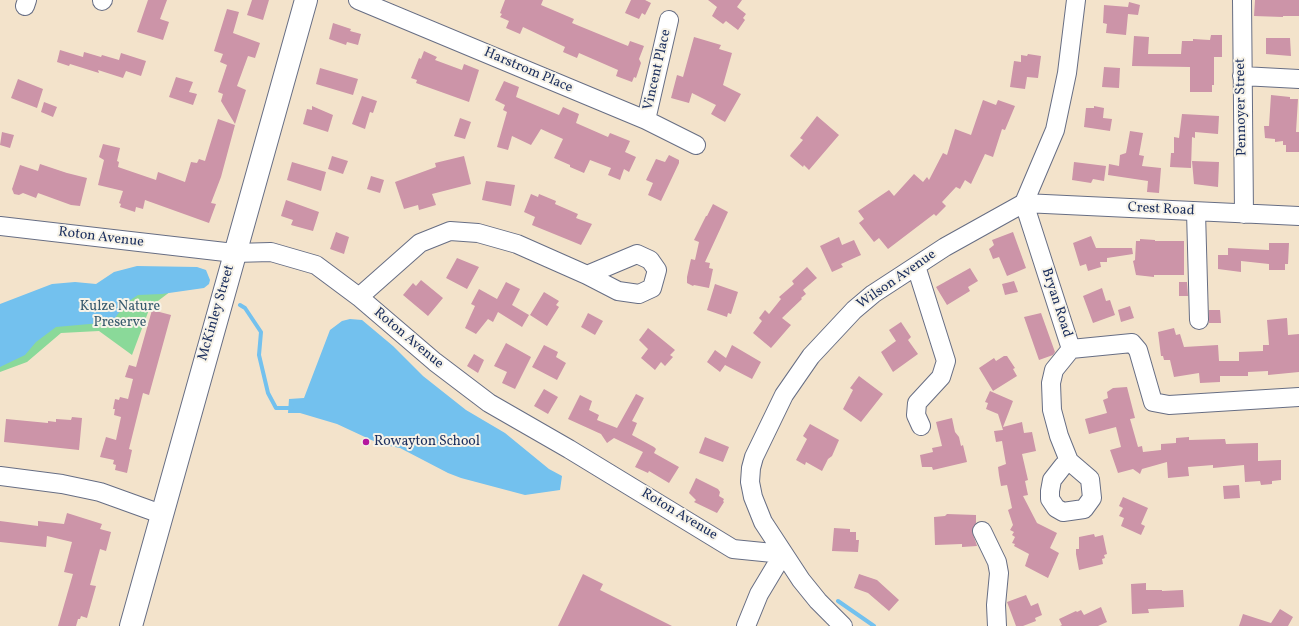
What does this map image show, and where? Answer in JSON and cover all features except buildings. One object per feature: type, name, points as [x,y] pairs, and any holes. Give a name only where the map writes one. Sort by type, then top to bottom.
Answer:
[{"type":"main road","name":"McKinley Street","points":[[131,626],[161,514],[306,0]]},
{"type":"street","name":"Harstrom Place","points":[[358,0],[646,120],[696,145]]},
{"type":"street","points":[[1024,204],[1055,130],[1067,73],[1076,0]]},
{"type":"street","name":"Pennoyer Street","points":[[1242,0],[1244,214]]},
{"type":"street","name":"Vincent Place","points":[[646,120],[669,20]]},
{"type":"street","points":[[1242,76],[1299,79]]},
{"type":"street","name":"Crest Road","points":[[1024,204],[1299,216]]},
{"type":"street","name":"Wilson Avenue","points":[[843,626],[818,601],[783,554],[762,522],[753,497],[750,482],[751,468],[759,444],[784,395],[821,345],[854,310],[873,294],[945,247],[1024,204]]},
{"type":"street","name":"Bryan Road","points":[[1024,204],[1071,349],[1132,343],[1138,350],[1153,402],[1169,405],[1299,397]]},
{"type":"street","points":[[1196,212],[1199,320]]},
{"type":"street","name":"Roton Avenue","points":[[0,226],[234,253],[271,252],[316,265],[359,297],[435,362],[489,403],[569,449],[733,549],[783,554]]},
{"type":"street","points":[[359,297],[420,243],[450,231],[478,233],[517,244],[587,275]]},
{"type":"street","points":[[916,266],[946,361],[941,377],[917,403],[916,415],[921,426]]},
{"type":"street","points":[[1069,461],[1059,436],[1052,410],[1051,383],[1054,370],[1071,349]]},
{"type":"street","points":[[0,476],[62,484],[100,492],[161,514]]},
{"type":"street","points":[[982,531],[997,562],[999,573],[996,605],[997,626]]},
{"type":"street","points":[[746,626],[759,594],[783,554]]},
{"type":"green space","name":"Kulze Nature Preserve","points":[[179,285],[150,307],[132,355],[99,331],[61,333],[27,362],[0,372],[0,314]]},
{"type":"water","name":"Kulze Nature Preserve","points":[[137,266],[197,267],[206,270],[210,280],[209,284],[204,288],[162,294],[138,295],[126,303],[112,322],[56,327],[36,342],[25,355],[0,367],[0,304],[52,284],[75,282],[96,284],[114,272]]},
{"type":"water","points":[[350,319],[362,320],[393,346],[423,376],[466,410],[505,433],[549,469],[562,476],[560,490],[525,495],[461,478],[448,473],[400,448],[380,444],[337,424],[300,413],[288,413],[289,399],[304,398],[330,330],[342,321]]},
{"type":"waterway","points":[[240,305],[245,308],[261,332],[259,355],[268,393],[276,408],[292,408]]},
{"type":"waterway","points":[[838,601],[874,626]]},
{"type":"place","name":"Rowayton School","points":[[366,442]]}]
